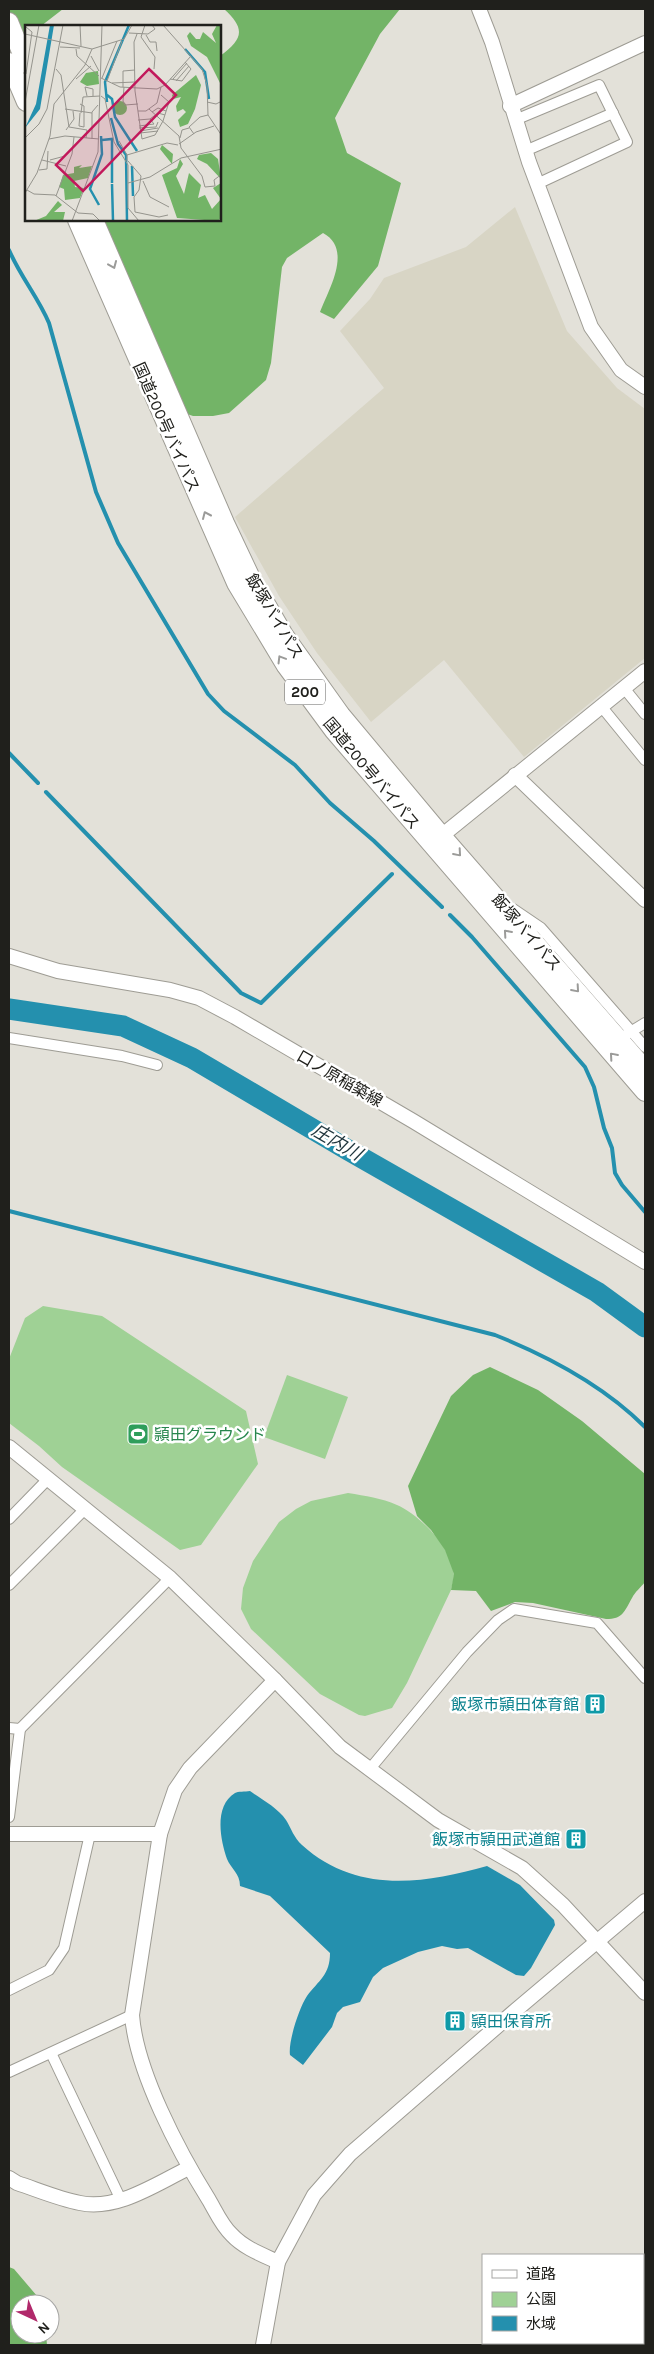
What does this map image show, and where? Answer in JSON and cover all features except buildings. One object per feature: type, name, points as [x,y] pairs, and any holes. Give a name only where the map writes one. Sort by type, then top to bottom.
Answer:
[{"type":"highway","points":[[9,22],[25,62]]},
{"type":"highway","points":[[9,62],[25,100]]},
{"type":"highway","name":"国道200号バイパス","points":[[77,221],[236,583],[286,666],[334,731],[437,840],[645,1092]]},
{"type":"highway","name":"飯塚バイパス","points":[[94,221],[224,523],[256,586],[284,635],[341,715],[437,840],[497,899],[626,1035],[645,1069]]},
{"type":"street","points":[[479,9],[492,42],[525,151],[591,327],[621,370],[645,387]]},
{"type":"street","points":[[510,106],[645,43]]},
{"type":"street","points":[[515,120],[599,86],[627,142],[537,184]]},
{"type":"street","points":[[525,151],[613,113]]},
{"type":"street","points":[[437,840],[645,671]]},
{"type":"street","points":[[624,688],[645,714]]},
{"type":"street","points":[[601,706],[645,760]]},
{"type":"street","points":[[515,775],[645,900]]},
{"type":"street","name":"口ノ原稲築線","points":[[9,956],[58,971],[170,990],[199,998],[413,1121],[645,1262]]},
{"type":"street","points":[[645,1023],[626,1035],[645,1047]]},
{"type":"street","points":[[9,1038],[122,1056],[157,1065]]},
{"type":"street","points":[[11,1454],[48,1479],[170,1578],[275,1680],[340,1747],[368,1770],[438,1820],[522,1868],[563,1905],[596,1943],[645,1993]]},
{"type":"street","points":[[9,1519],[48,1479]]},
{"type":"street","points":[[9,1585],[85,1509]]},
{"type":"street","points":[[9,1817],[20,1729],[170,1578]]},
{"type":"street","points":[[368,1770],[467,1652],[498,1620],[514,1609],[597,1623],[645,1678]]},
{"type":"street","points":[[275,1680],[190,1768],[175,1790],[160,1834],[132,2015],[133,2036],[140,2060],[189,2168],[232,2235],[248,2247],[278,2262]]},
{"type":"street","points":[[9,1728],[20,1729]]},
{"type":"street","points":[[9,1834],[160,1834]]},
{"type":"street","points":[[9,1990],[49,1970],[64,1948],[90,1834]]},
{"type":"street","points":[[263,2345],[278,2262],[314,2195],[350,2154],[520,2006],[645,1902]]},
{"type":"street","points":[[9,2072],[132,2015]]},
{"type":"street","points":[[51,2052],[121,2200]]},
{"type":"street","points":[[9,2178],[17,2183],[81,2204],[121,2200],[189,2168]]},
{"type":"shaded area","points":[[515,207],[567,331],[617,388],[645,409],[645,658],[524,757],[444,660],[371,722],[317,653],[279,596],[235,517],[384,388],[340,331],[370,299],[384,278],[466,247]]},
{"type":"green space","points":[[9,9],[63,9],[42,25],[25,25],[25,36],[14,42],[9,28]]},
{"type":"green space","points":[[224,9],[400,9],[380,34],[335,118],[347,153],[401,183],[378,266],[334,319],[320,312],[333,281],[338,259],[332,240],[323,233],[287,258],[282,267],[271,363],[266,380],[229,413],[213,416],[193,416],[173,409],[95,221],[221,221],[221,55],[228,50],[239,34],[236,22]]},
{"type":"green space","name":"頴田グラウンド","points":[[43,1306],[102,1316],[246,1411],[258,1464],[201,1545],[180,1550],[62,1467],[9,1423],[9,1359],[25,1318]]},
{"type":"green space","points":[[490,1367],[538,1390],[582,1421],[645,1474],[645,1582],[620,1616],[606,1619],[533,1603],[515,1602],[491,1611],[476,1591],[451,1590],[454,1574],[445,1550],[431,1530],[417,1516],[408,1486],[451,1396],[473,1375]]},
{"type":"green space","points":[[287,1375],[348,1397],[325,1459],[264,1437]]},
{"type":"green space","points":[[348,1493],[397,1505],[415,1516],[442,1544],[452,1565],[454,1575],[451,1590],[407,1683],[392,1708],[365,1716],[359,1715],[320,1694],[251,1629],[241,1609],[243,1588],[253,1561],[279,1522],[296,1509],[311,1501]]},
{"type":"green space","points":[[9,2267],[14,2269],[35,2294],[10,2294],[10,2344],[47,2345],[9,2345]]},
{"type":"water","points":[[250,1791],[283,1816],[302,1845],[323,1861],[345,1871],[367,1878],[391,1881],[439,1877],[487,1866],[520,1885],[554,1920],[555,1925],[531,1968],[524,1976],[516,1975],[468,1948],[457,1949],[442,1946],[418,1952],[383,1968],[373,1977],[360,2002],[343,2007],[337,2013],[332,2027],[303,2065],[290,2055],[292,2034],[304,2001],[326,1972],[330,1961],[330,1953],[270,1896],[240,1886],[239,1878],[224,1851],[220,1823],[221,1814],[228,1799],[235,1793]]},
{"type":"waterway","points":[[9,250],[49,323],[96,492],[118,543],[208,694],[224,711],[295,765],[330,803],[374,841],[442,907]]},
{"type":"waterway","points":[[9,753],[38,783]]},
{"type":"waterway","points":[[46,792],[241,993],[261,1003],[392,874]]},
{"type":"waterway","points":[[450,915],[472,937],[585,1067],[594,1087],[604,1128],[612,1148],[615,1173],[622,1185],[645,1212]]},
{"type":"waterway","name":"庄内川","points":[[9,1009],[123,1026],[192,1058],[348,1150],[597,1292],[645,1327]]},
{"type":"waterway","points":[[9,1211],[495,1335],[536,1353],[575,1374],[612,1398],[645,1427]]},
{"type":"place","name":"頴田グラウンド","points":[[138,1434]]},
{"type":"place","name":"飯塚市頴田体育館","points":[[595,1704]]},
{"type":"place","name":"飯塚市頴田武道館","points":[[576,1839]]},
{"type":"place","name":"頴田保育所","points":[[455,2021]]}]
